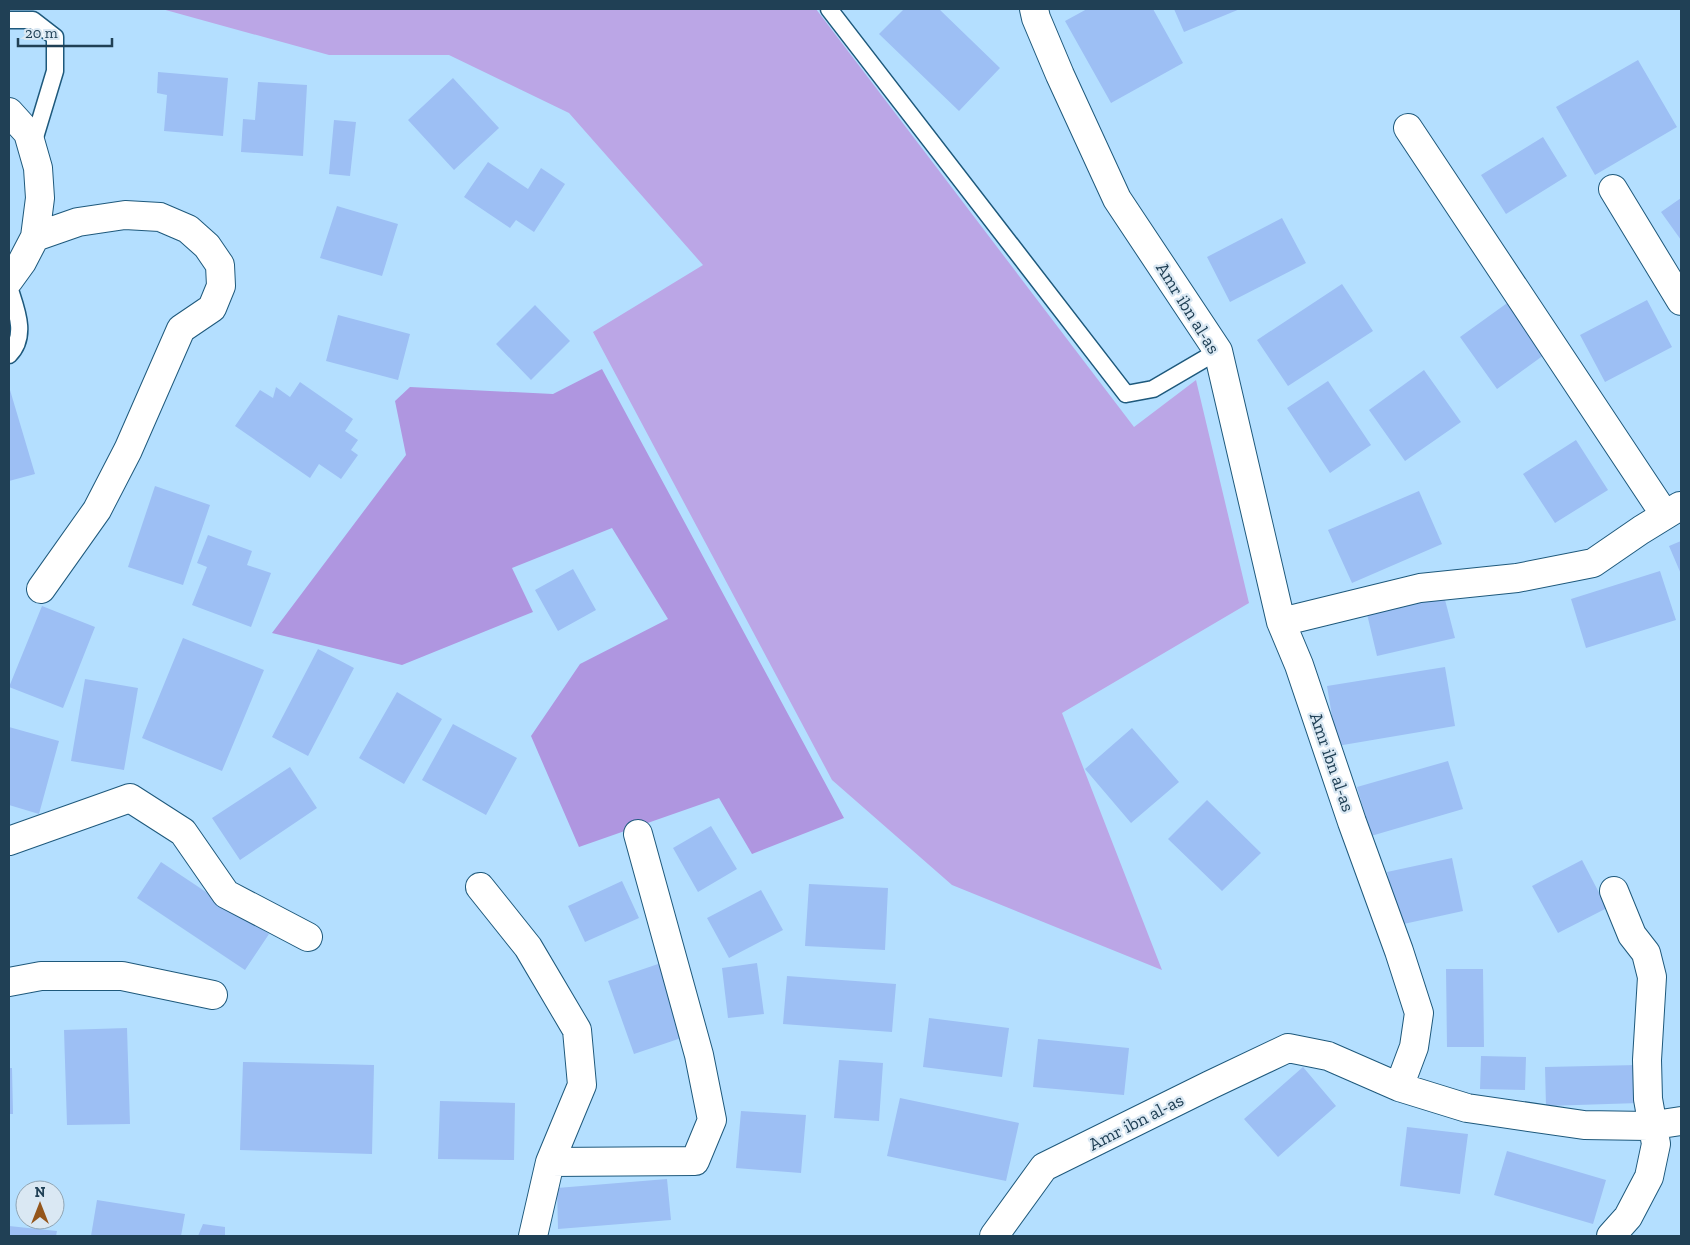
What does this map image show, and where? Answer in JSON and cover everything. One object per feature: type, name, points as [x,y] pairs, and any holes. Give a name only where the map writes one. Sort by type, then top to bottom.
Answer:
[{"type":"street","name":"Amr ibn al-as","points":[[994,1236],[1044,1167],[1288,1048],[1328,1056],[1399,1087],[1414,1046],[1419,1013],[1299,665],[1281,622],[1218,351],[1117,199],[1060,75],[1034,9]]},
{"type":"street","points":[[9,112],[28,133],[38,168],[40,198],[35,237],[22,262],[9,280]]},
{"type":"street","points":[[1281,622],[1420,588],[1517,578],[1594,563],[1673,510],[1408,128]]},
{"type":"street","points":[[1613,189],[1681,301]]},
{"type":"street","points":[[35,237],[78,222],[125,215],[160,217],[188,229],[207,246],[220,265],[221,286],[212,308],[181,329],[128,450],[97,510],[41,588]]},
{"type":"street","points":[[9,841],[130,798],[183,832],[226,894],[308,937]]},
{"type":"street","points":[[550,1162],[695,1161],[712,1120],[699,1055],[638,834]]},
{"type":"street","points":[[480,887],[528,947],[577,1030],[582,1085],[550,1162],[532,1236]]},
{"type":"street","points":[[1612,1236],[1628,1217],[1649,1177],[1656,1144],[1648,1099],[1652,976],[1646,952],[1632,935],[1614,891]]},
{"type":"street","points":[[9,982],[41,976],[122,976],[213,995]]},
{"type":"street","points":[[1399,1087],[1467,1108],[1584,1125],[1653,1125],[1681,1121]]},
{"type":"lane","points":[[829,9],[1126,394],[1153,389],[1218,351]]},
{"type":"lane","points":[[9,20],[33,20],[54,37],[54,70],[32,146]]},
{"type":"lane","points":[[9,287],[20,323],[15,349],[9,355]]},
{"type":"shaded area","points":[[162,9],[816,9],[1134,427],[1196,380],[1249,603],[1062,713],[1162,970],[952,885],[832,780],[593,332],[703,265],[569,113],[449,55],[329,55]]},
{"type":"shaded area","points":[[602,369],[844,818],[752,854],[719,798],[579,847],[531,736],[580,664],[668,619],[612,528],[512,568],[533,612],[402,665],[272,633],[406,455],[395,401],[410,387],[553,394]]},
{"type":"building","points":[[904,9],[939,9],[1000,68],[959,111],[879,34]]},
{"type":"building","points":[[1087,9],[1153,9],[1183,63],[1111,103],[1065,21]]},
{"type":"building","points":[[1174,9],[1240,9],[1184,32]]},
{"type":"building","points":[[1638,60],[1677,127],[1595,175],[1556,107]]},
{"type":"building","points":[[158,72],[228,78],[223,136],[164,131],[167,95],[157,93]]},
{"type":"building","points":[[453,78],[499,128],[454,170],[408,120]]},
{"type":"building","points":[[258,82],[307,85],[303,156],[241,152],[243,119],[255,120]]},
{"type":"building","points":[[334,120],[356,122],[350,176],[329,174]]},
{"type":"building","points":[[1543,137],[1567,176],[1506,214],[1481,175]]},
{"type":"building","points":[[488,162],[528,189],[541,168],[565,184],[534,232],[516,220],[510,228],[464,197]]},
{"type":"building","points":[[1681,198],[1681,240],[1661,212]]},
{"type":"building","points":[[337,206],[398,224],[382,276],[320,258]]},
{"type":"building","points":[[1282,218],[1306,263],[1230,302],[1207,257]]},
{"type":"building","points":[[1342,284],[1373,331],[1288,386],[1257,340]]},
{"type":"building","points":[[1647,300],[1672,347],[1605,382],[1580,335]]},
{"type":"building","points":[[1510,301],[1548,352],[1497,389],[1460,337]]},
{"type":"building","points":[[535,305],[570,341],[531,380],[496,344]]},
{"type":"building","points":[[338,315],[410,334],[398,380],[326,361]]},
{"type":"building","points":[[1424,370],[1461,422],[1405,461],[1369,410]]},
{"type":"building","points":[[1328,381],[1371,445],[1330,473],[1287,408]]},
{"type":"building","points":[[300,382],[353,419],[345,431],[358,440],[351,450],[358,455],[341,479],[319,464],[310,478],[235,426],[260,390],[273,398],[276,387],[290,397]]},
{"type":"building","points":[[9,391],[35,474],[9,481]]},
{"type":"building","points":[[1576,440],[1608,490],[1555,523],[1523,474]]},
{"type":"building","points":[[155,486],[210,505],[183,585],[128,567]]},
{"type":"building","points":[[1419,491],[1442,544],[1352,583],[1328,530]]},
{"type":"building","points":[[208,535],[252,551],[247,565],[271,573],[251,627],[192,605],[207,567],[197,563]]},
{"type":"building","points":[[1681,541],[1681,574],[1669,546]]},
{"type":"building","points":[[573,569],[596,610],[558,631],[535,590]]},
{"type":"building","points":[[1660,571],[1676,620],[1586,648],[1571,599]]},
{"type":"building","points":[[1444,596],[1455,638],[1377,656],[1367,614]]},
{"type":"building","points":[[42,606],[95,627],[63,708],[9,687]]},
{"type":"building","points":[[183,638],[264,670],[222,771],[142,738]]},
{"type":"building","points":[[318,649],[354,668],[308,756],[272,737]]},
{"type":"building","points":[[1445,667],[1455,726],[1337,746],[1327,686]]},
{"type":"building","points":[[85,679],[138,688],[124,770],[71,761]]},
{"type":"building","points":[[397,692],[442,719],[404,784],[359,758]]},
{"type":"building","points":[[453,724],[517,758],[486,815],[422,780]]},
{"type":"building","points":[[9,727],[59,741],[39,814],[9,805]]},
{"type":"building","points":[[1132,728],[1179,782],[1131,823],[1085,769]]},
{"type":"building","points":[[1448,761],[1463,809],[1371,836],[1357,787]]},
{"type":"building","points":[[290,767],[317,808],[240,860],[212,818]]},
{"type":"building","points":[[1207,800],[1261,853],[1222,891],[1168,839]]},
{"type":"building","points":[[711,826],[737,869],[698,892],[673,848]]},
{"type":"building","points":[[1452,858],[1463,911],[1399,925],[1387,872]]},
{"type":"building","points":[[1582,860],[1607,908],[1558,933],[1532,886]]},
{"type":"building","points":[[161,862],[269,934],[245,970],[137,898]]},
{"type":"building","points":[[622,881],[639,918],[585,942],[568,906]]},
{"type":"building","points":[[809,884],[888,888],[885,950],[805,946]]},
{"type":"building","points":[[761,890],[783,930],[729,958],[707,918]]},
{"type":"building","points":[[667,961],[693,1034],[634,1054],[608,981]]},
{"type":"building","points":[[757,963],[764,1014],[728,1018],[722,968]]},
{"type":"building","points":[[1446,969],[1483,969],[1484,1047],[1447,1047]]},
{"type":"building","points":[[787,976],[896,984],[892,1032],[783,1024]]},
{"type":"building","points":[[929,1018],[1009,1028],[1002,1077],[923,1067]]},
{"type":"building","points":[[127,1028],[130,1124],[67,1125],[64,1030]]},
{"type":"building","points":[[1038,1039],[1129,1048],[1124,1095],[1033,1087]]},
{"type":"building","points":[[1481,1056],[1526,1057],[1525,1090],[1480,1089]]},
{"type":"building","points":[[839,1060],[883,1063],[879,1121],[834,1118]]},
{"type":"building","points":[[243,1062],[374,1065],[372,1154],[240,1150]]},
{"type":"building","points":[[1638,1065],[1639,1103],[1546,1106],[1545,1067]]},
{"type":"building","points":[[1303,1067],[1336,1106],[1278,1157],[1244,1119]]},
{"type":"building","points":[[9,1068],[12,1068],[13,1114],[9,1114]]},
{"type":"building","points":[[900,1098],[1019,1123],[1006,1181],[887,1156]]},
{"type":"building","points":[[440,1101],[515,1103],[514,1160],[438,1159]]},
{"type":"building","points":[[741,1111],[806,1115],[801,1173],[736,1168]]},
{"type":"building","points":[[1407,1127],[1468,1134],[1460,1194],[1400,1186]]},
{"type":"building","points":[[1507,1151],[1606,1180],[1593,1224],[1494,1195]]},
{"type":"building","points":[[667,1179],[671,1220],[558,1229],[557,1188]]},
{"type":"building","points":[[97,1200],[185,1214],[181,1236],[91,1236]]},
{"type":"building","points":[[203,1224],[225,1227],[225,1236],[198,1236]]},
{"type":"building","points":[[9,1226],[15,1227],[15,1230],[57,1231],[56,1236],[9,1236]]}]
